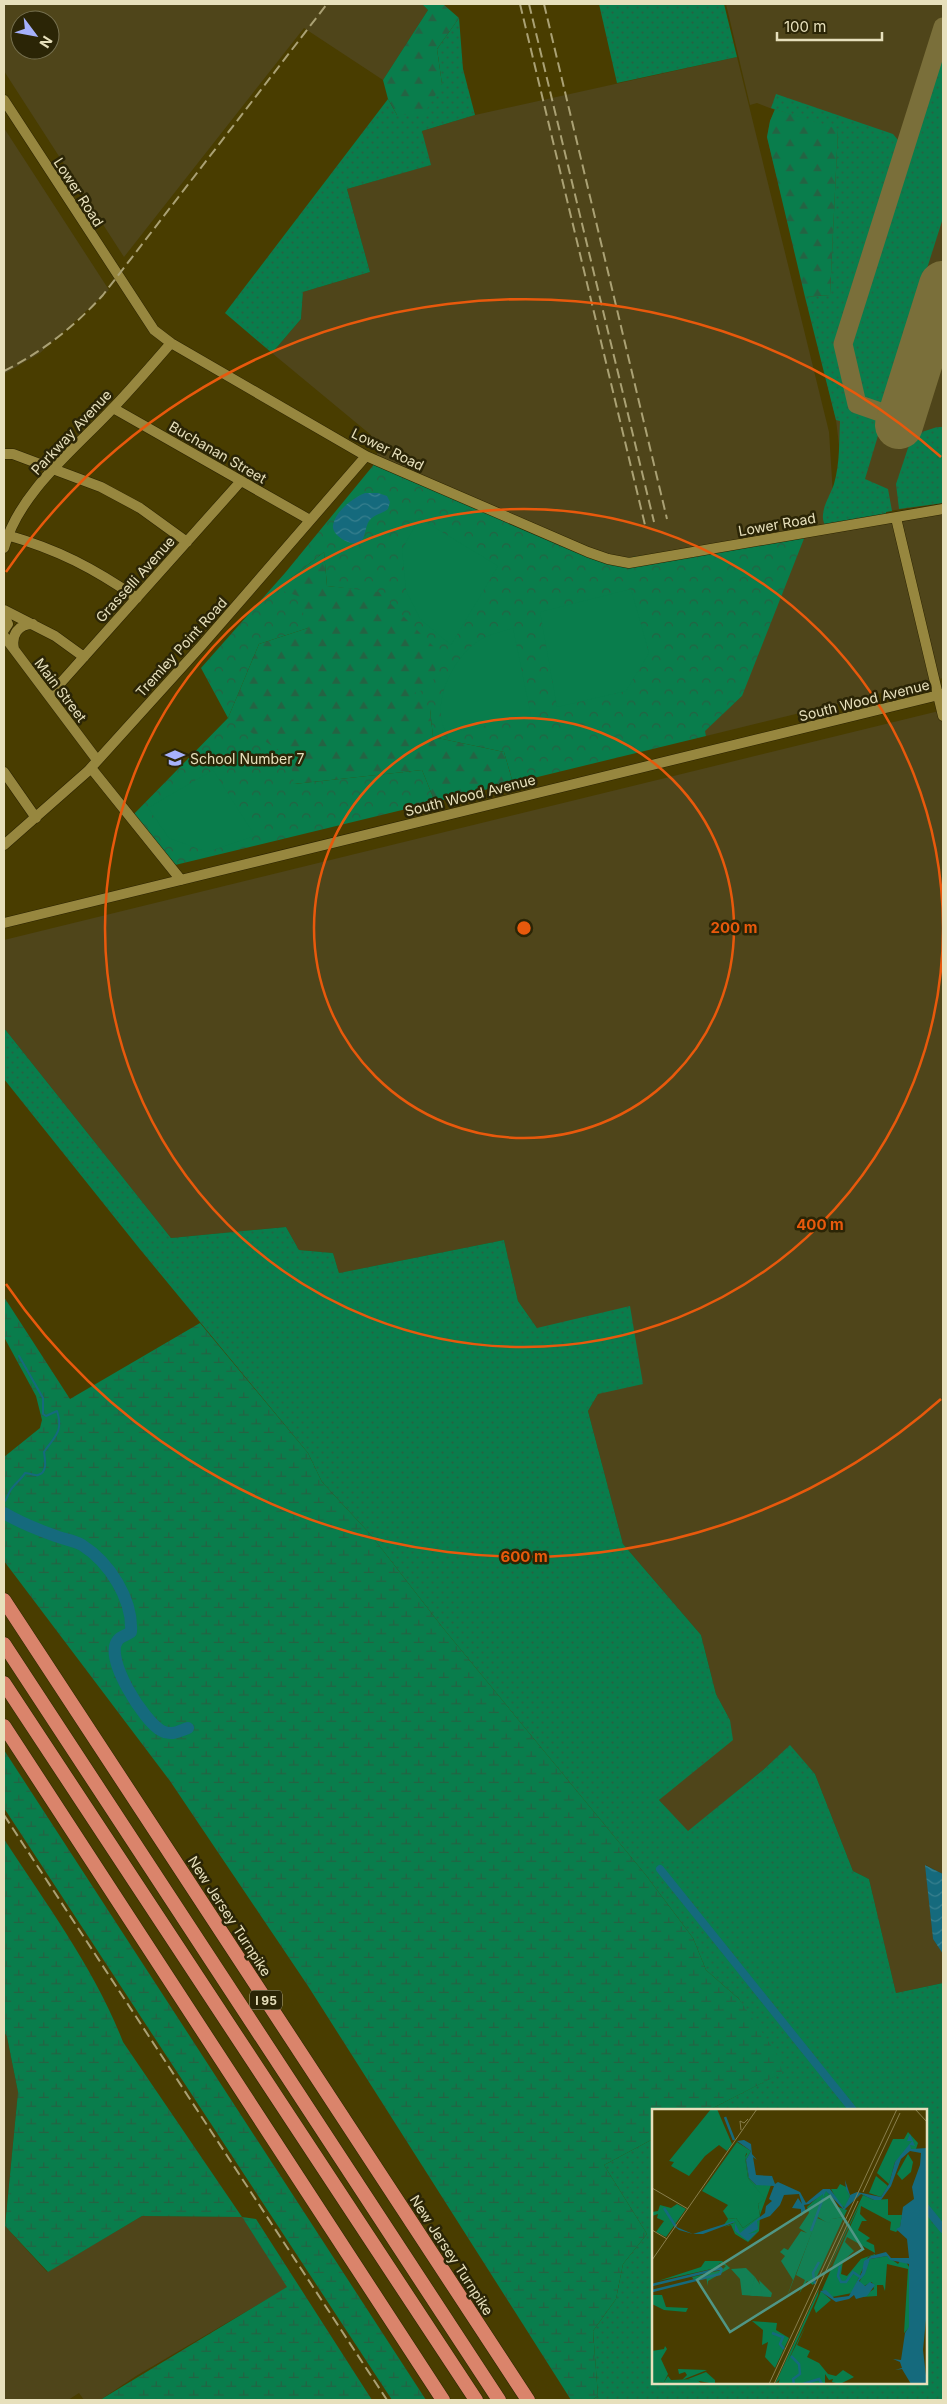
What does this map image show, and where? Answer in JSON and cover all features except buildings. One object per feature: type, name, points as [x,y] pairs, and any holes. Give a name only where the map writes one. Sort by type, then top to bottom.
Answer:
[{"type":"highway","name":"New Jersey Turnpike","points":[[4,1600],[528,2400]]},
{"type":"highway","name":"I 95","points":[[4,1644],[499,2400]]},
{"type":"highway","points":[[4,1683],[476,2400]]},
{"type":"highway","points":[[4,1726],[443,2400]]},
{"type":"highway","points":[[431,2383],[438,2400]]},
{"type":"street","name":"Lower Road","points":[[4,100],[148,323],[171,343],[366,456],[588,552],[608,559],[629,563],[896,518],[943,508]]},
{"type":"street","name":"Parkway Avenue","points":[[4,548],[8,535],[29,497],[171,343]]},
{"type":"street","name":"Buchanan Street","points":[[113,408],[310,520]]},
{"type":"street","points":[[4,454],[12,454],[54,468],[109,491],[140,508],[187,542]]},
{"type":"street","name":"Tremley Point Road","points":[[4,845],[94,764],[202,645],[366,456]]},
{"type":"street","name":"Grasselli Avenue","points":[[49,696],[241,480]]},
{"type":"street","points":[[896,518],[941,695],[943,716]]},
{"type":"street","points":[[8,535],[42,545],[76,559],[137,598]]},
{"type":"street","points":[[4,610],[55,636],[84,657]]},
{"type":"street","points":[[4,616],[8,624],[4,630]]},
{"type":"street","points":[[14,649],[12,642],[14,633],[24,624],[33,624]]},
{"type":"street","name":"Main Street","points":[[4,636],[49,696],[94,764],[181,880]]},
{"type":"street","name":"South Wood Avenue","points":[[4,923],[941,695]]},
{"type":"street","points":[[4,772],[36,818]]},
{"type":"shaded area","points":[[4,4],[422,4],[428,10],[383,80],[304,28],[124,257],[4,71]]},
{"type":"shaded area","points":[[726,4],[943,4],[943,503],[862,515],[840,453],[836,420],[767,137],[770,121],[775,110],[757,103],[750,105]]},
{"type":"shaded area","points":[[737,57],[829,432],[835,527],[943,509],[943,678],[706,736],[704,731],[742,696],[612,560],[377,461],[377,451],[368,442],[371,435],[272,353],[301,319],[303,292],[370,272],[347,189],[430,165],[422,131],[475,115]]},
{"type":"shaded area","points":[[4,128],[109,290],[40,353],[4,374]]},
{"type":"shaded area","points":[[943,710],[943,1874],[926,1865],[933,1939],[943,1954],[943,1983],[896,1993],[869,1879],[853,1871],[815,1774],[790,1746],[688,1832],[659,1800],[730,1720],[716,1694],[701,1635],[623,1544],[588,1411],[598,1394],[537,1328],[518,1301],[504,1240],[339,1273],[333,1253],[299,1250],[286,1227],[171,1238],[4,1028],[4,940]]},
{"type":"shaded area","points":[[4,2032],[7,2037],[18,2092],[5,2226],[47,2272],[142,2216],[242,2217],[288,2287],[136,2376],[100,2400],[84,2400],[79,2393],[68,2400],[4,2400]]},
{"type":"green space","points":[[422,4],[443,4],[459,18],[437,49],[442,84],[424,114],[397,115],[388,99],[383,80],[428,10]]},
{"type":"green space","points":[[599,4],[724,4],[737,57],[617,83]]},
{"type":"green space","points":[[459,18],[463,69],[475,115],[422,131],[431,165],[347,189],[370,272],[303,292],[301,319],[272,353],[225,313],[388,99],[397,115],[442,84],[437,49]]},
{"type":"green space","points":[[943,47],[943,218],[884,404],[880,406],[867,401],[863,395],[853,359],[852,340]]},
{"type":"green space","points":[[776,94],[893,134],[901,148],[839,346],[855,404],[865,412],[883,419],[865,479],[888,489],[892,511],[886,512],[886,514],[825,525],[823,520],[825,504],[834,484],[837,468],[840,421],[836,420],[805,297],[830,295],[838,130],[771,108]]},
{"type":"green space","points":[[775,109],[838,129],[830,295],[805,297],[767,137],[770,121]]},
{"type":"green space","points":[[943,427],[943,503],[899,509],[896,484],[914,430],[922,432]]},
{"type":"green space","points":[[376,462],[612,560],[807,531],[742,696],[705,731],[706,736],[513,783],[504,752],[433,737],[430,709],[414,693],[432,687],[439,652],[379,592],[327,586],[324,552],[277,589],[298,596],[308,628],[259,644],[228,718],[201,668],[285,573]]},
{"type":"green space","points":[[419,518],[498,566],[451,645],[420,619],[406,590],[402,550]]},
{"type":"green space","points":[[324,552],[327,586],[379,591],[440,652],[430,709],[433,737],[504,752],[513,783],[435,802],[422,770],[294,784],[228,718],[259,644],[308,628],[277,589]]},
{"type":"green space","points":[[631,589],[649,653],[626,691],[557,707],[540,612]]},
{"type":"green space","points":[[513,628],[531,716],[447,734],[442,723],[442,696],[453,669],[470,647],[480,640]]},
{"type":"green space","points":[[228,718],[290,757],[294,784],[422,770],[435,802],[171,866],[131,817]]},
{"type":"green space","points":[[213,770],[255,836],[207,852],[169,838],[148,808]]},
{"type":"green space","points":[[4,1028],[171,1238],[286,1227],[299,1250],[333,1253],[339,1273],[504,1240],[518,1301],[537,1328],[630,1306],[643,1384],[598,1394],[588,1411],[623,1544],[701,1635],[716,1694],[730,1720],[733,1740],[659,1800],[688,1831],[763,1770],[790,1745],[815,1774],[853,1871],[869,1879],[896,1993],[943,1983],[943,2400],[592,2400],[598,2396],[593,2331],[616,2299],[623,2264],[647,2234],[604,2165],[652,2140],[652,2384],[927,2384],[927,2109],[711,2109],[781,2073],[739,1999],[706,1970],[693,1938],[645,1874],[443,1628],[371,1535],[322,1482],[308,1453],[139,1248],[4,1079]]},
{"type":"green space","points":[[4,1297],[70,1399],[200,1323],[308,1453],[322,1482],[371,1535],[443,1628],[645,1874],[693,1938],[706,1970],[739,1999],[779,2057],[782,2073],[711,2109],[652,2109],[652,2140],[604,2165],[647,2234],[623,2264],[616,2299],[593,2331],[598,2396],[592,2400],[571,2400],[308,1986],[170,1781],[4,1561],[4,1457],[40,1428],[42,1420],[36,1396],[4,1337]]},
{"type":"green space","points":[[4,1750],[426,2400],[392,2400],[4,1808]]},
{"type":"green space","points":[[4,1839],[84,1963],[112,2015],[123,2042],[242,2217],[142,2216],[48,2272],[5,2226],[18,2092],[7,2037],[4,2032]]},
{"type":"green space","points":[[242,2217],[256,2219],[372,2400],[100,2400],[287,2287]]},
{"type":"water","points":[[365,493],[378,493],[387,496],[390,502],[388,509],[369,521],[362,541],[352,543],[343,540],[334,530],[334,520],[345,506]]},
{"type":"water","points":[[925,1865],[943,1874],[943,1954],[933,1939]]},
{"type":"waterway","points":[[4,1502],[25,1473],[36,1475],[43,1472],[45,1469],[44,1452],[59,1429],[57,1411],[46,1416],[43,1414],[43,1398],[19,1356]]},
{"type":"waterway","points":[[4,1513],[34,1528],[82,1545],[92,1552],[110,1571],[123,1594],[131,1619],[131,1632],[119,1639],[115,1648],[116,1660],[121,1674],[136,1703],[154,1725],[162,1731],[172,1733],[188,1728]]},
{"type":"waterway","points":[[660,1869],[852,2109]]},
{"type":"waterway","points":[[927,2209],[943,2229]]},
{"type":"taxiway","points":[[900,419],[857,404],[843,344],[943,27]]},
{"type":"runway","points":[[899,425],[943,285]]},
{"type":"railway","points":[[4,371],[31,356],[57,338],[81,318],[103,295],[327,4]]},
{"type":"railway","points":[[520,4],[645,525]]},
{"type":"railway","points":[[529,4],[654,522]]},
{"type":"railway","points":[[544,4],[667,519]]},
{"type":"railway","points":[[4,1815],[387,2400]]},
{"type":"place","name":"School Number 7","points":[[175,758]]}]
